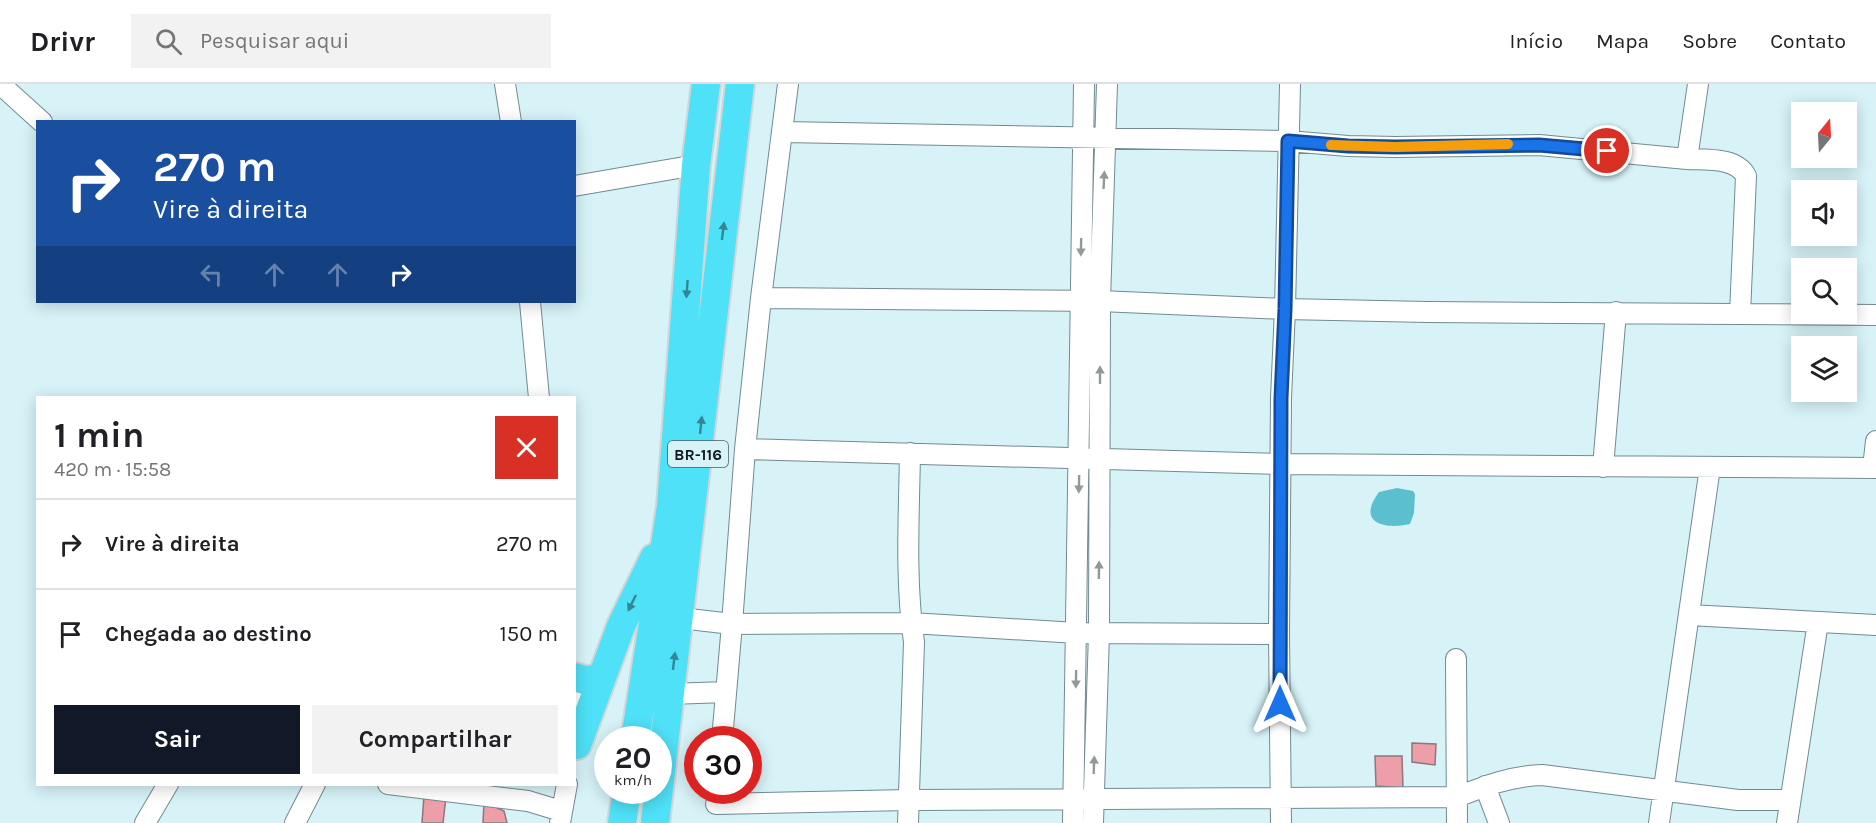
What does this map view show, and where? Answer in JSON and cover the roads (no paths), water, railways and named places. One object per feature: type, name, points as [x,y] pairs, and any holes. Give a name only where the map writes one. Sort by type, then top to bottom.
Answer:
[{"type":"highway","points":[[637,726],[671,506],[696,165],[706,84]]},
{"type":"highway","name":"BR-116","points":[[655,823],[740,84]]},
{"type":"highway","points":[[576,748],[588,677],[621,626],[667,532]]},
{"type":"highway","points":[[622,823],[625,804]]},
{"type":"street","points":[[0,84],[40,120]]},
{"type":"street","points":[[505,84],[511,120]]},
{"type":"street","points":[[723,726],[745,450],[761,298],[788,84]]},
{"type":"street","points":[[1084,84],[1077,633],[1084,799],[1093,823]]},
{"type":"street","points":[[1073,823],[1084,799],[1099,633],[1100,301],[1107,84]]},
{"type":"street","points":[[1281,823],[1280,464],[1290,84]]},
{"type":"street","points":[[1686,159],[1698,84]]},
{"type":"street","points":[[783,132],[1288,141],[1395,147],[1539,145],[1736,164],[1746,176],[1740,314]]},
{"type":"street","points":[[576,186],[696,165]]},
{"type":"street","points":[[761,298],[1100,301],[1285,309],[1876,315]]},
{"type":"street","points":[[530,303],[539,396]]},
{"type":"street","points":[[1603,466],[1616,312]]},
{"type":"street","points":[[745,450],[1280,464],[1875,468],[1876,441]]},
{"type":"street","points":[[908,823],[914,642],[911,623],[909,556],[910,453]]},
{"type":"street","points":[[1659,823],[1710,467]]},
{"type":"street","points":[[1689,615],[1876,624]]},
{"type":"street","points":[[680,618],[732,624],[911,623],[1077,633],[1279,634]]},
{"type":"street","points":[[1787,823],[1818,622]]},
{"type":"street","points":[[1456,659],[1457,823]]},
{"type":"street","points":[[670,694],[726,692]]},
{"type":"street","points":[[716,806],[909,800],[1457,797],[1485,786],[1523,776],[1542,775],[1738,800],[1790,800]]},
{"type":"street","points":[[145,823],[167,786]]},
{"type":"street","points":[[295,823],[314,786]]},
{"type":"street","points":[[404,786],[528,801],[561,817],[567,786]]},
{"type":"street","points":[[1485,786],[1499,823]]},
{"type":"water","points":[[1397,488],[1413,491],[1415,494],[1414,513],[1410,524],[1391,526],[1376,522],[1370,511],[1379,492]]}]
